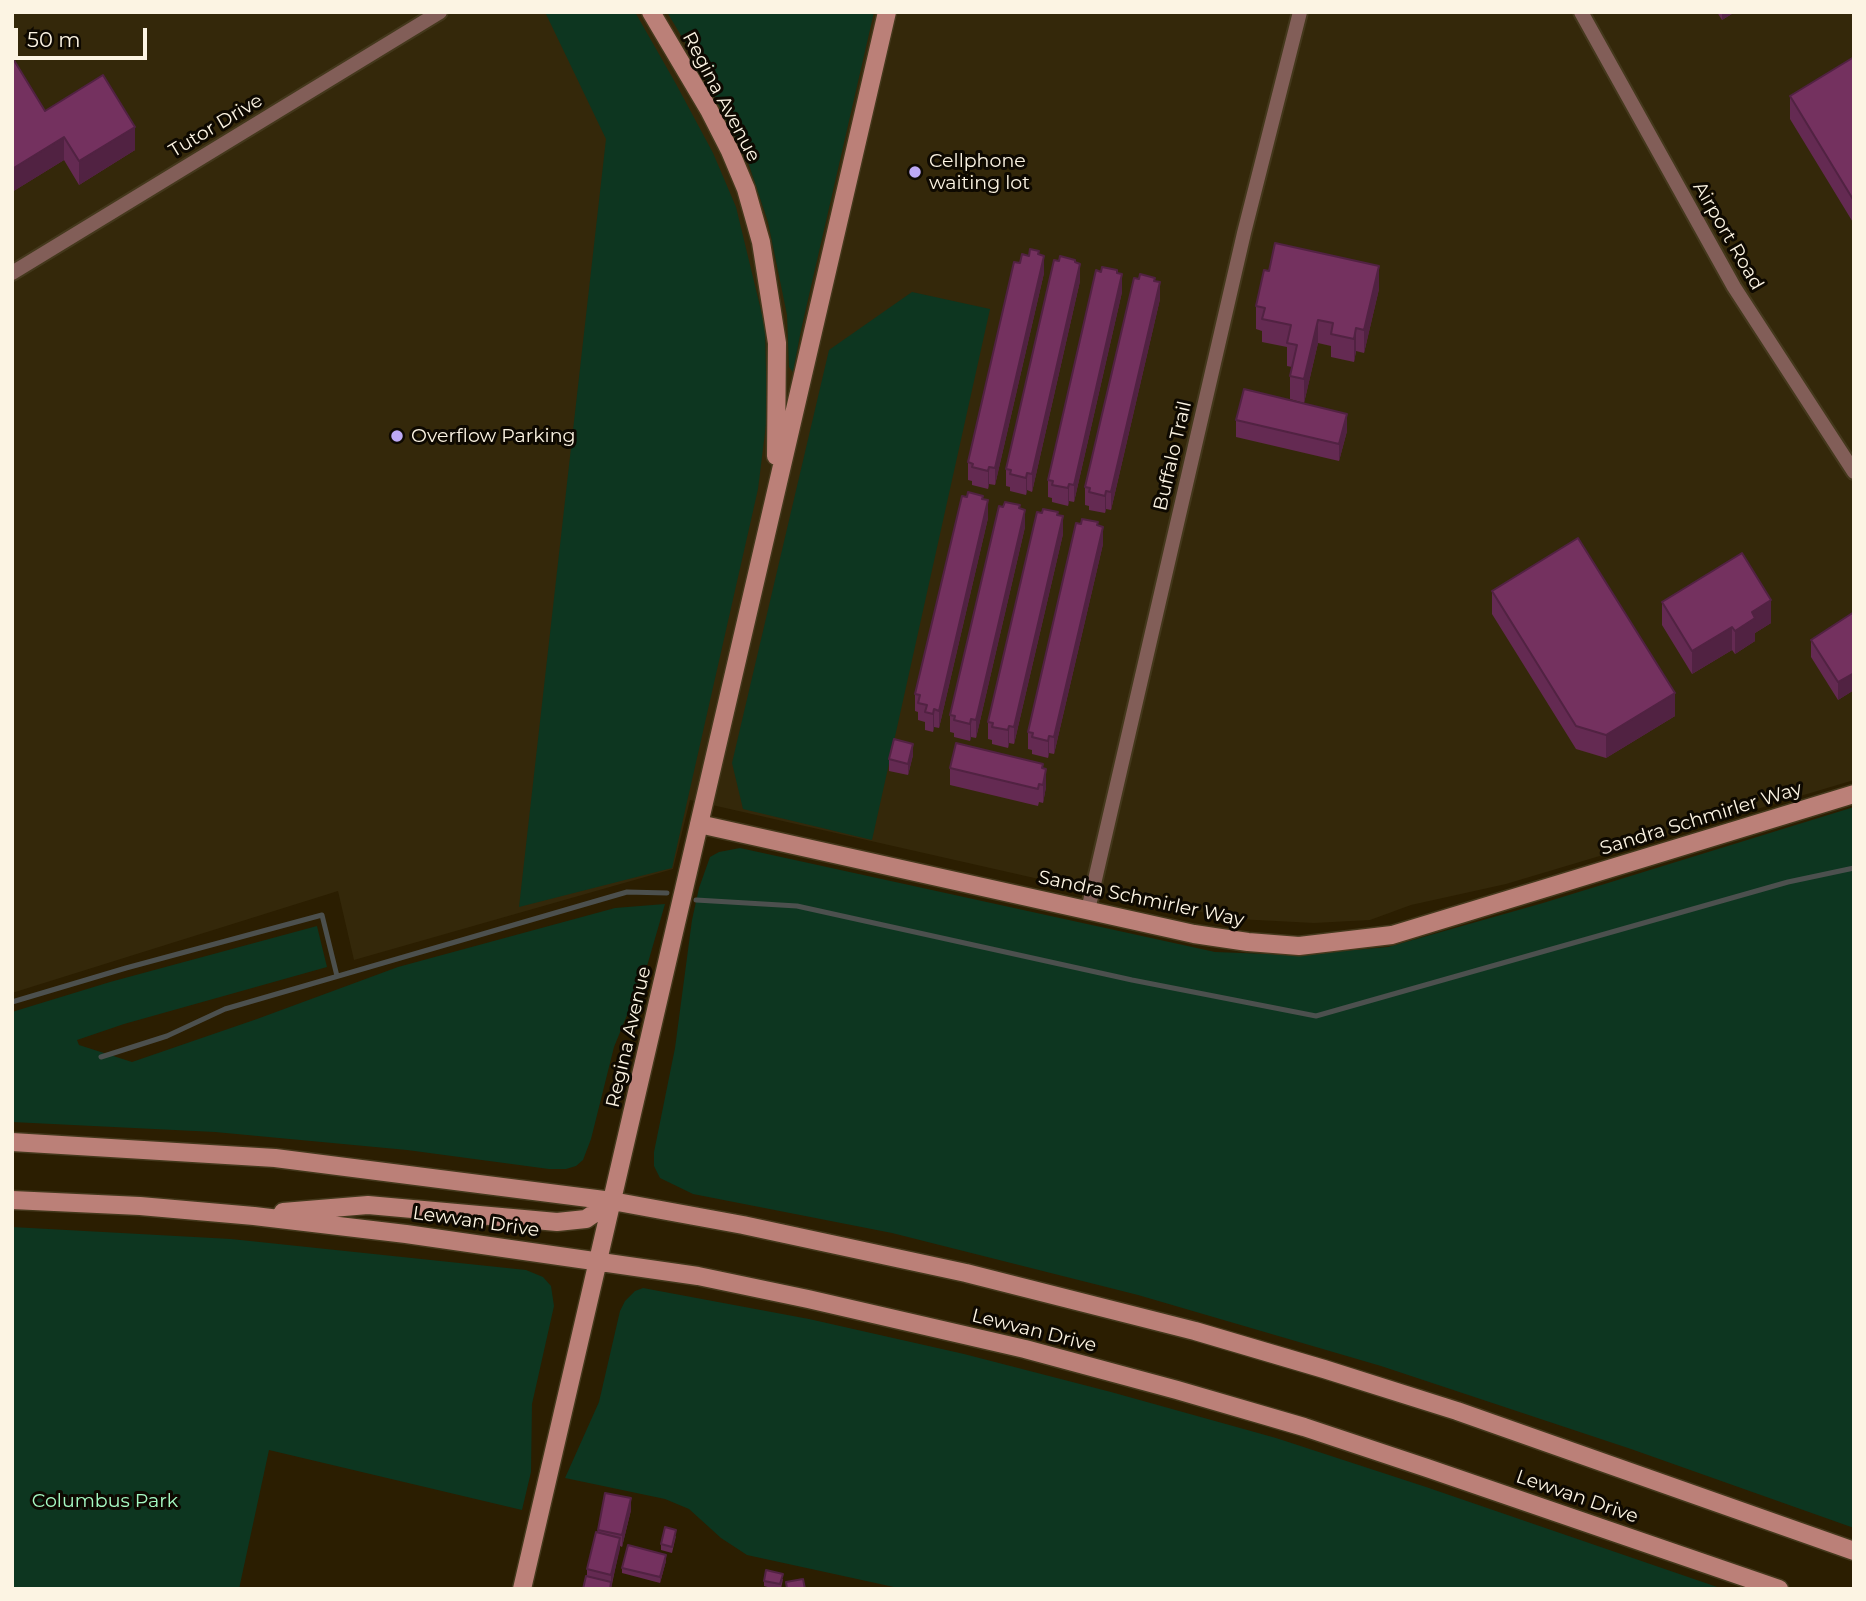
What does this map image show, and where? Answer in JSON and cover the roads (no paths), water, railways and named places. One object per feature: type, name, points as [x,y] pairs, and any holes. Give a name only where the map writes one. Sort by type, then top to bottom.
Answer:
[{"type":"main road","name":"Regina Avenue","points":[[651,12],[730,150],[746,189],[761,242],[777,343],[774,494]]},
{"type":"main road","name":"Regina Avenue","points":[[522,1589],[887,12]]},
{"type":"main road","name":"Sandra Schmirler Way","points":[[699,824],[1194,934],[1299,946],[1392,935],[1854,794]]},
{"type":"main road","name":"Lewvan Drive","points":[[12,1142],[275,1158],[612,1201],[743,1225],[953,1270],[1195,1331],[1457,1411],[1854,1551]]},
{"type":"main road","name":"Lewvan Drive","points":[[12,1200],[140,1206],[254,1216],[598,1260],[698,1276],[808,1299],[1025,1349],[1177,1390],[1390,1456],[1779,1589]]},
{"type":"main road","name":"Lewvan Drive","points":[[254,1216],[368,1205],[557,1222],[586,1219],[612,1201]]},
{"type":"street","name":"Tutor Drive","points":[[12,273],[440,12]]},
{"type":"street","name":"Buffalo Trail","points":[[1087,910],[1244,233],[1300,12]]},
{"type":"street","name":"Airport Road","points":[[1581,12],[1734,287],[1854,472]]},
{"type":"waterway","points":[[696,900],[797,906],[1132,980],[1316,1016],[1788,882],[1854,868]]},
{"type":"waterway","points":[[101,1057],[167,1036],[225,1009],[627,892],[667,893]]},
{"type":"waterway","points":[[12,1002],[322,915],[337,976]]},
{"type":"place","name":"Cellphone waiting lot","points":[[915,172]]},
{"type":"place","name":"Overflow Parking","points":[[397,436]]},
{"type":"park label","name":"Columbus Park","points":[[105,1501]]}]
